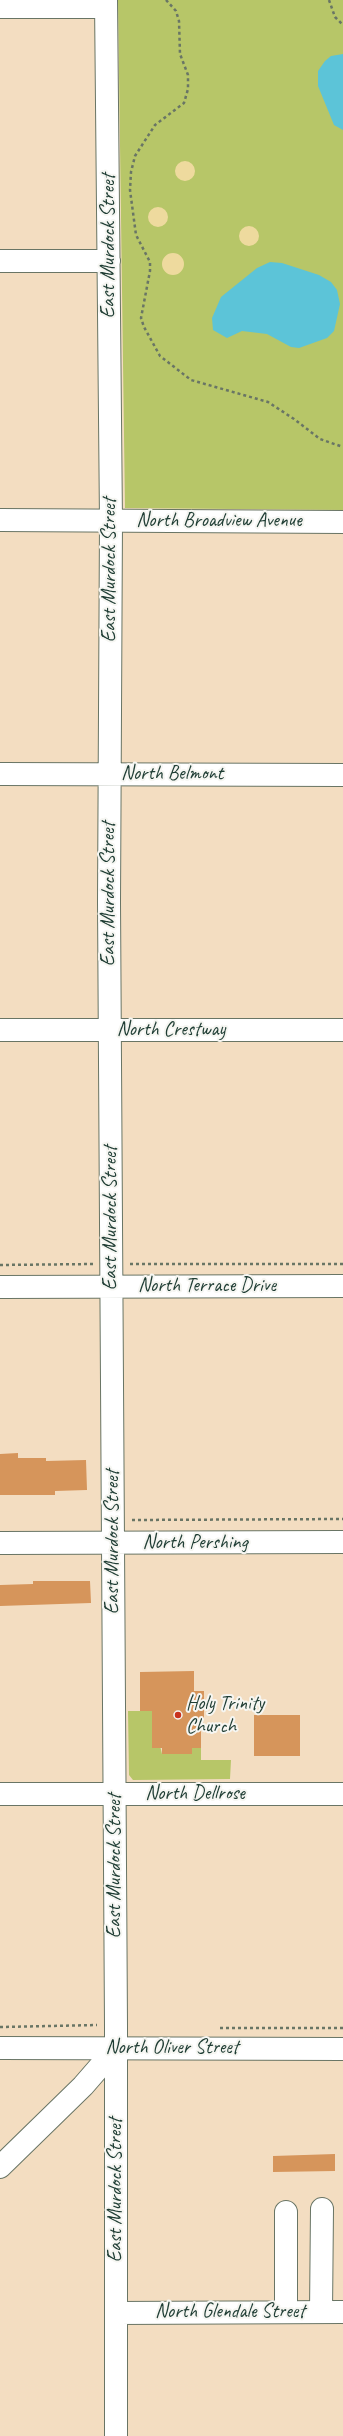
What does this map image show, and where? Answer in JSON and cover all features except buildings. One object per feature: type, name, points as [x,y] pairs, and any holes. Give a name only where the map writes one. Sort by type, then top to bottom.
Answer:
[{"type":"street","points":[[0,7],[106,3]]},
{"type":"street","name":"East Murdock Street","points":[[106,3],[111,521],[109,774],[116,2037],[116,2436]]},
{"type":"street","points":[[0,261],[109,260]]},
{"type":"street","name":"North Broadview Avenue","points":[[0,520],[343,522]]},
{"type":"street","name":"North Belmont","points":[[0,774],[343,774]]},
{"type":"street","name":"North Crestway","points":[[0,1030],[343,1030]]},
{"type":"street","name":"North Terrace Drive","points":[[0,1287],[343,1286]]},
{"type":"street","name":"North Pershing","points":[[0,1543],[343,1542]]},
{"type":"street","name":"North Dellrose","points":[[0,1794],[343,1794]]},
{"type":"street","points":[[0,2167],[83,2086],[116,2037]]},
{"type":"street","name":"North Oliver Street","points":[[0,2048],[116,2037],[343,2049]]},
{"type":"street","points":[[321,2312],[322,2209]]},
{"type":"street","points":[[286,2212],[286,2312]]},
{"type":"street","name":"North Glendale Street","points":[[116,2313],[343,2312]]},
{"type":"path","points":[[166,0],[176,11],[179,21],[180,54],[188,75],[188,89],[184,103],[155,125],[135,156],[131,172],[130,190],[136,235],[150,262],[150,271],[142,312],[144,327],[160,356],[191,380],[268,402],[294,419],[320,439],[343,447]]},
{"type":"path","points":[[329,0],[335,17],[343,26]]},
{"type":"path","points":[[0,1265],[343,1264]]},
{"type":"path","points":[[129,1520],[343,1519]]},
{"type":"path","points":[[0,2026],[116,2037]]},
{"type":"path","points":[[217,2028],[343,2028]]},
{"type":"green space","points":[[118,0],[343,0],[343,510],[125,508]]},
{"type":"green space","points":[[128,1711],[152,1711],[162,1754],[192,1754],[192,1748],[201,1748],[201,1760],[231,1760],[230,1779],[133,1780],[129,1775]]},
{"type":"sand","points":[[185,161],[192,164],[195,171],[192,178],[185,181],[178,178],[175,171],[178,164]]},
{"type":"sand","points":[[158,207],[165,210],[168,217],[165,224],[158,227],[151,224],[148,217],[151,210]]},
{"type":"sand","points":[[249,226],[256,229],[259,236],[256,243],[249,246],[242,243],[239,236],[242,229]]},
{"type":"sand","points":[[173,253],[181,256],[184,264],[181,272],[173,275],[165,272],[162,264],[165,256]]},
{"type":"water","points":[[343,54],[343,130],[334,125],[318,86],[318,71],[325,61],[331,56]]},
{"type":"water","points":[[270,262],[282,263],[319,275],[331,282],[337,290],[340,304],[334,331],[327,338],[299,348],[291,347],[267,334],[242,331],[227,338],[213,330],[212,318],[221,297],[257,268]]},
{"type":"place","name":"Holy Trinity Church","points":[[178,1715]]}]
